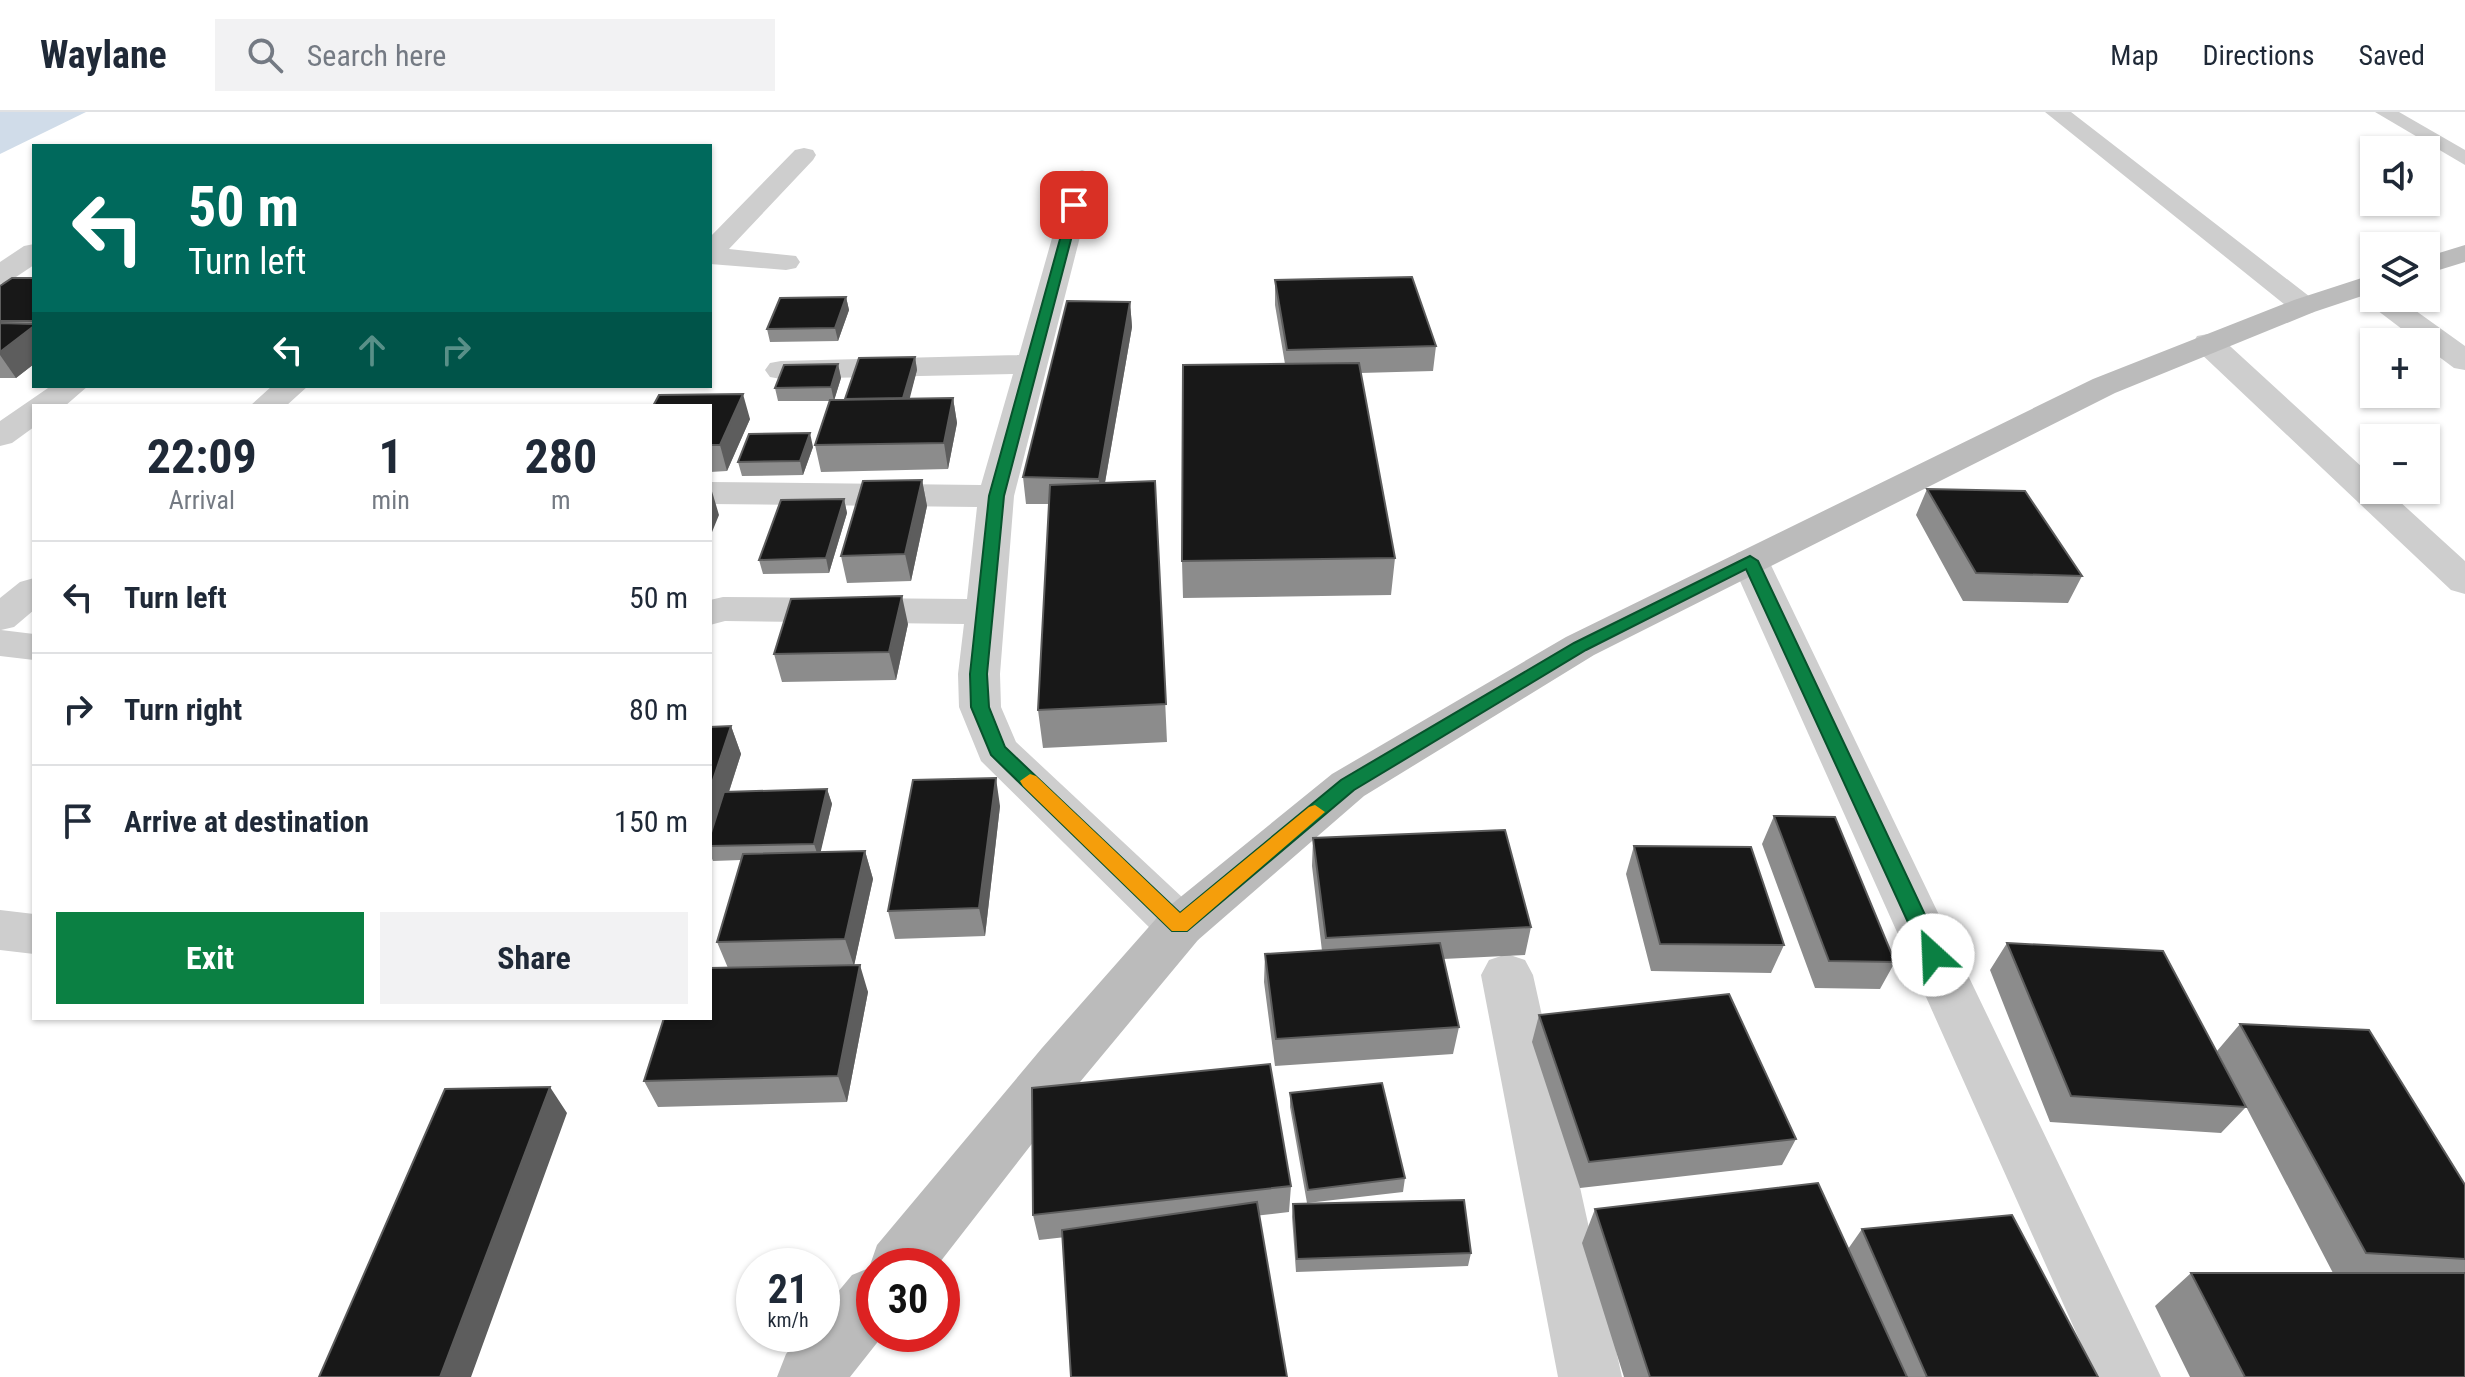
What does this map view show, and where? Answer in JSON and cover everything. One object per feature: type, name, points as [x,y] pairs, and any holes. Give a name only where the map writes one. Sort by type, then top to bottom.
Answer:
[{"type":"street","points":[[2057,112],[2304,306]]},
{"type":"street","points":[[712,253],[804,155]]},
{"type":"street","points":[[1082,178],[1029,364],[996,496],[979,674],[980,707],[997,750],[1180,926]]},
{"type":"street","points":[[2440,261],[2465,253]]},
{"type":"street","points":[[8,285],[32,255]]},
{"type":"street","points":[[712,255],[786,262]]},
{"type":"street","points":[[914,1248],[1061,1065],[1180,926],[1348,785],[1580,646],[2104,386],[2304,306],[2360,294]]},
{"type":"street","points":[[2400,312],[2465,361]]},
{"type":"street","points":[[2208,343],[2465,582]]},
{"type":"street","points":[[781,370],[1029,364]]},
{"type":"street","points":[[46,404],[69,388]]},
{"type":"street","points":[[269,404],[289,388]]},
{"type":"street","points":[[0,437],[32,413]]},
{"type":"street","points":[[0,437],[32,442]]},
{"type":"street","points":[[712,493],[996,496]]},
{"type":"street","points":[[1750,561],[2129,1377]]},
{"type":"street","points":[[0,618],[32,592]]},
{"type":"street","points":[[712,612],[723,609],[986,612]]},
{"type":"street","points":[[0,643],[32,647]]},
{"type":"street","points":[[0,930],[32,934]]},
{"type":"street","points":[[1507,975],[1590,1377]]},
{"type":"street","points":[[809,1377],[856,1319]]},
{"type":"lane","points":[[2385,112],[2465,159]]},
{"type":"shaded area","points":[[0,112],[86,112],[0,154]]},
{"type":"building","points":[[1412,277],[1436,346],[1287,350],[1275,280]]},
{"type":"building","points":[[12,278],[32,278],[32,321],[0,321],[0,286]]},
{"type":"building","points":[[846,297],[835,328],[767,329],[780,298]]},
{"type":"building","points":[[1067,301],[1130,302],[1099,479],[1023,477]]},
{"type":"building","points":[[0,323],[32,324],[32,328],[0,352]]},
{"type":"building","points":[[915,357],[903,398],[845,399],[859,358]]},
{"type":"building","points":[[1359,363],[1395,558],[1182,561],[1183,365]]},
{"type":"building","points":[[838,364],[831,387],[775,388],[784,365]]},
{"type":"building","points":[[743,394],[720,445],[712,445],[712,404],[654,404],[659,395]]},
{"type":"building","points":[[953,398],[944,443],[815,445],[830,400]]},
{"type":"building","points":[[810,433],[800,461],[738,462],[749,434]]},
{"type":"building","points":[[922,480],[905,554],[841,556],[863,481]]},
{"type":"building","points":[[1155,481],[1166,704],[1038,710],[1050,485]]},
{"type":"building","points":[[1927,489],[2025,491],[2082,576],[1976,573]]},
{"type":"building","points":[[844,499],[826,558],[759,560],[781,500]]},
{"type":"building","points":[[902,596],[889,652],[774,654],[791,599]]},
{"type":"building","points":[[731,726],[712,783],[712,727]]},
{"type":"building","points":[[996,778],[979,908],[888,911],[913,780]]},
{"type":"building","points":[[827,789],[814,844],[712,846],[712,830],[724,792]]},
{"type":"building","points":[[1774,816],[1835,817],[1895,962],[1829,961]]},
{"type":"building","points":[[1505,830],[1531,927],[1326,938],[1313,838]]},
{"type":"building","points":[[1634,846],[1751,847],[1784,945],[1660,944]]},
{"type":"building","points":[[865,851],[845,939],[717,942],[743,854]]},
{"type":"building","points":[[1440,943],[1459,1027],[1276,1039],[1265,954]]},
{"type":"building","points":[[2007,943],[2163,951],[2246,1107],[2071,1096]]},
{"type":"building","points":[[860,965],[838,1076],[644,1081],[663,1020],[712,1020],[712,968]]},
{"type":"building","points":[[1729,994],[1796,1139],[1589,1162],[1539,1015]]},
{"type":"building","points":[[2240,1024],[2369,1030],[2465,1185],[2465,1259],[2366,1253]]},
{"type":"building","points":[[1270,1064],[1291,1186],[1033,1215],[1032,1088]]},
{"type":"building","points":[[1382,1083],[1405,1178],[1308,1190],[1290,1093]]},
{"type":"building","points":[[550,1087],[440,1377],[319,1377],[445,1089]]},
{"type":"building","points":[[1818,1183],[1907,1377],[1650,1377],[1595,1209]]},
{"type":"building","points":[[1464,1200],[1471,1253],[1297,1259],[1293,1204]]},
{"type":"building","points":[[1257,1202],[1287,1377],[1071,1377],[1062,1230]]},
{"type":"building","points":[[2012,1215],[2098,1377],[1927,1377],[1862,1229]]},
{"type":"building","points":[[2191,1273],[2465,1273],[2465,1377],[2245,1377]]},
{"type":"slow traffic","points":[[1030,781],[1180,926],[1315,812]]},
{"type":"route","points":[[1074,205],[996,496],[979,674],[980,707],[997,750],[1180,926],[1348,785],[1580,646],[1750,561],[1933,955]]}]
